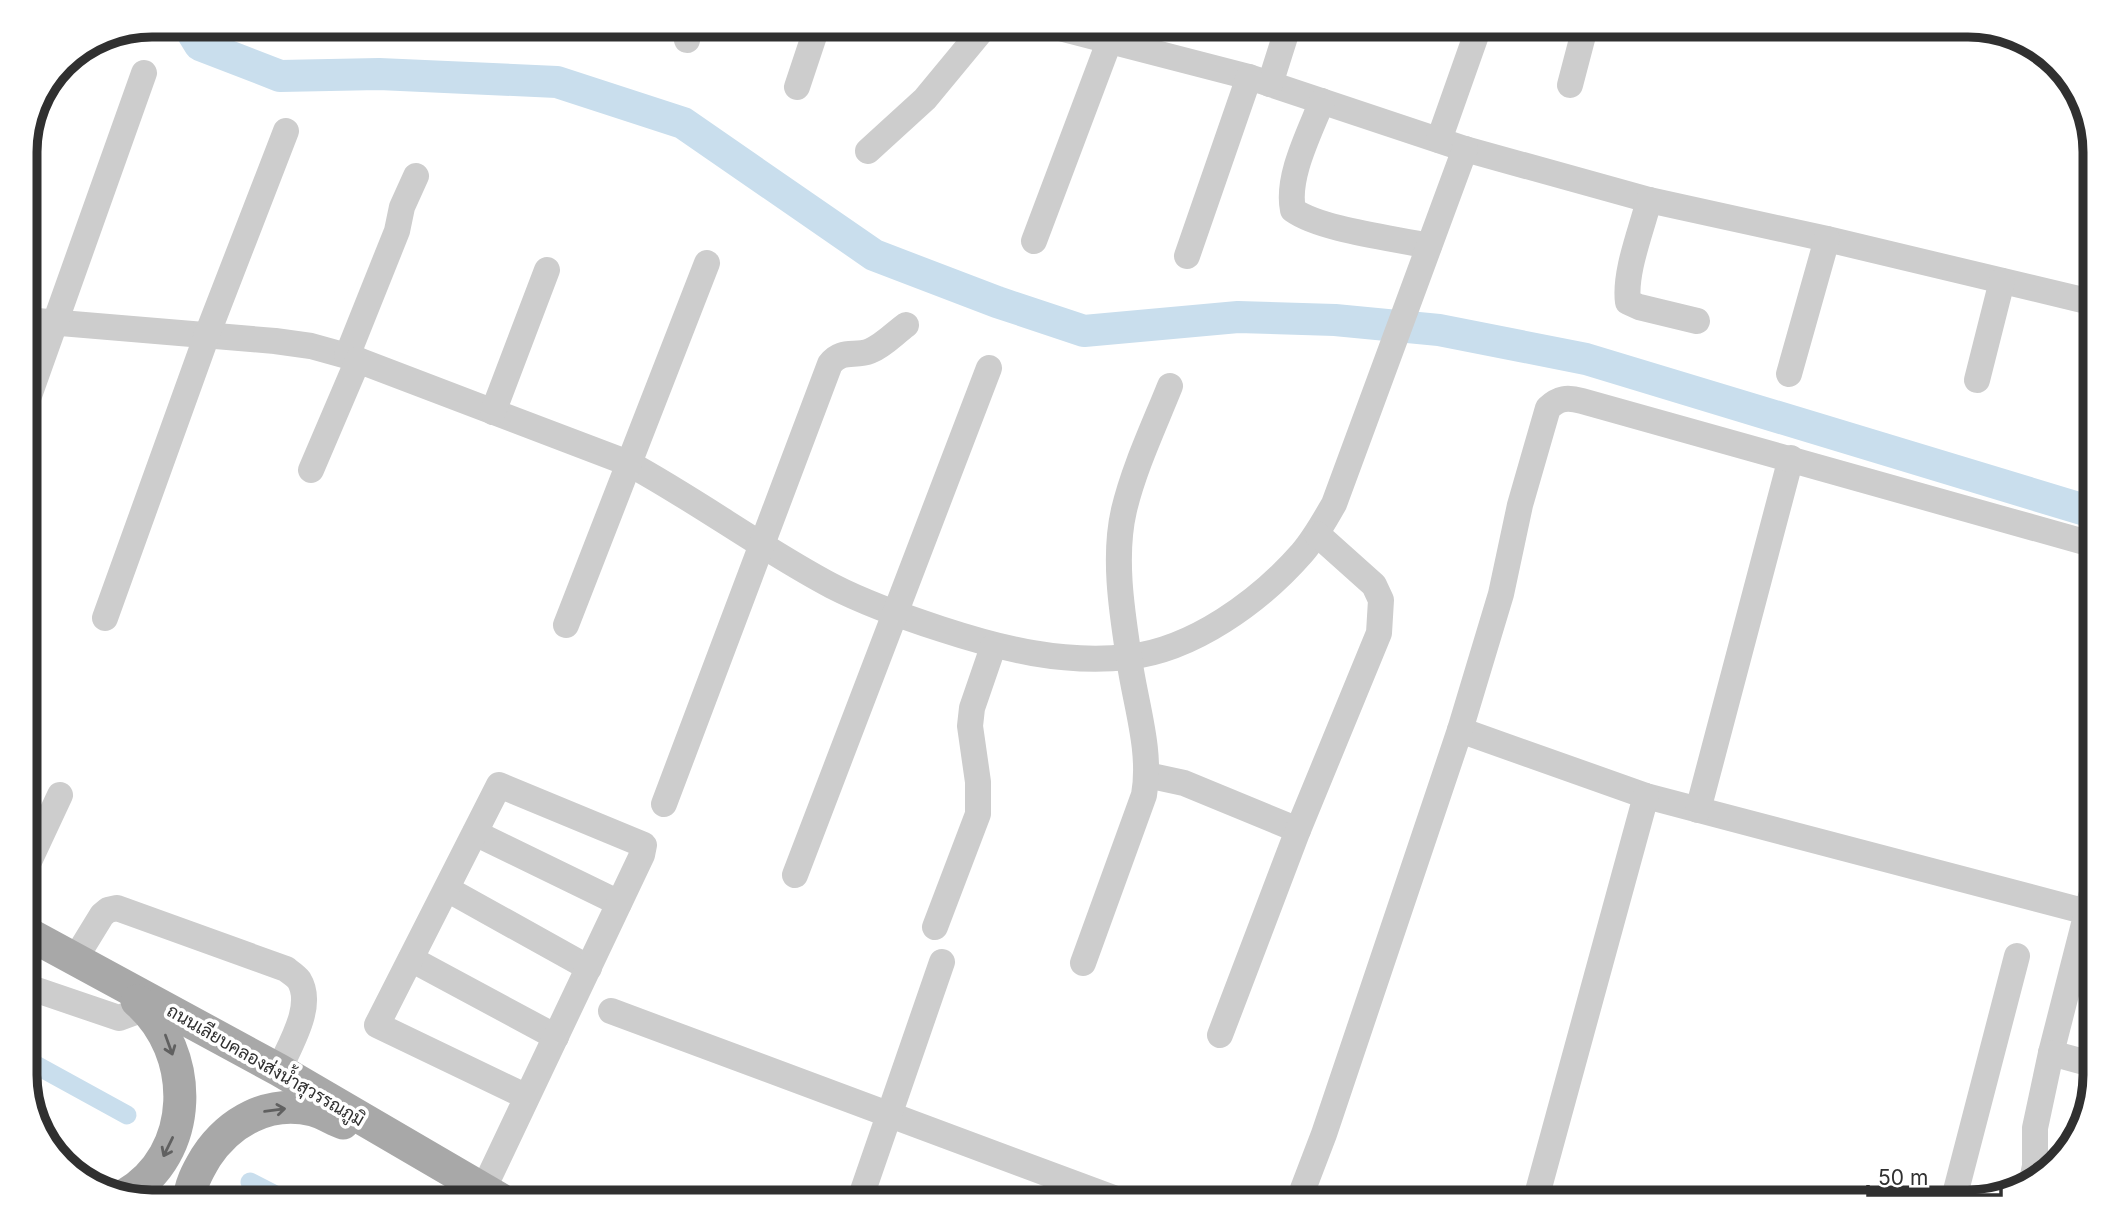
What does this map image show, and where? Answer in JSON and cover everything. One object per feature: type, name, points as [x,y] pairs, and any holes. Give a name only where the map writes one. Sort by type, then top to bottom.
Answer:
[{"type":"main road","name":"ถนนเลียบคลองส่งน้ำสุวรรณภูมิ","points":[[37,938],[279,1070],[483,1190]]},
{"type":"main road","points":[[109,976],[146,1008],[162,1027],[180,1080],[181,1116],[168,1150],[149,1176],[133,1188]]},
{"type":"main road","points":[[189,1190],[216,1141],[236,1123],[263,1111],[287,1108],[313,1110],[450,1171]]},
{"type":"street","points":[[797,87],[814,37]]},
{"type":"street","points":[[867,152],[925,99],[975,37]]},
{"type":"street","points":[[1034,241],[1120,37],[1465,149],[1649,200],[2083,300]]},
{"type":"street","points":[[1187,256],[1260,81],[1282,37]]},
{"type":"street","points":[[1439,140],[1475,37]]},
{"type":"street","points":[[1570,85],[1583,37]]},
{"type":"street","points":[[37,373],[144,74]]},
{"type":"street","points":[[1322,101],[1292,182],[1293,210],[1332,226],[1429,246]]},
{"type":"street","points":[[105,618],[207,335],[286,131]]},
{"type":"street","points":[[37,321],[311,346],[353,358],[628,463],[671,486],[834,587],[894,614],[993,647],[1047,657],[1128,657],[1152,653],[1191,638],[1244,608],[1271,584],[1317,534],[1334,504],[1465,149]]},
{"type":"street","points":[[311,470],[397,231],[402,207],[416,176]]},
{"type":"street","points":[[1649,200],[1629,277],[1628,302],[1698,321]]},
{"type":"street","points":[[1790,374],[1827,239]]},
{"type":"street","points":[[566,625],[707,263]]},
{"type":"street","points":[[493,412],[547,270]]},
{"type":"street","points":[[1977,380],[2002,281]]},
{"type":"street","points":[[664,804],[830,364],[835,357],[843,354],[870,351],[906,325]]},
{"type":"street","points":[[795,875],[989,368]]},
{"type":"street","points":[[1083,962],[1144,795],[1147,775],[1144,742],[1128,657],[1119,546],[1123,512],[1131,484],[1170,386]]},
{"type":"street","points":[[1303,1190],[1324,1134],[1460,730],[1501,594],[1520,505],[1548,408],[1557,400],[1570,398],[1582,401],[2083,542]]},
{"type":"street","points":[[1698,810],[1791,458]]},
{"type":"street","points":[[1220,1035],[1298,830],[1379,633],[1381,600],[1374,585],[1317,534]]},
{"type":"street","points":[[934,927],[978,814],[978,782],[970,726],[972,708],[993,647]]},
{"type":"street","points":[[1460,730],[1646,796],[2083,911]]},
{"type":"street","points":[[1147,775],[1184,783],[1298,830]]},
{"type":"street","points":[[496,1190],[527,1097],[642,855],[644,845],[499,785],[377,1024],[527,1097]]},
{"type":"street","points":[[37,823],[60,795]]},
{"type":"street","points":[[1538,1190],[1646,796]]},
{"type":"street","points":[[475,832],[619,903]]},
{"type":"street","points":[[447,889],[589,968]]},
{"type":"street","points":[[75,958],[102,915],[117,908],[286,969],[299,979],[305,996],[302,1015],[279,1070]]},
{"type":"street","points":[[2034,1169],[2035,1128],[2083,928]]},
{"type":"street","points":[[1960,1190],[2017,956]]},
{"type":"street","points":[[411,959],[556,1037]]},
{"type":"street","points":[[863,1190],[942,962]]},
{"type":"street","points":[[37,990],[119,1018],[146,1008]]},
{"type":"street","points":[[611,1011],[1092,1190]]},
{"type":"street","points":[[2051,1053],[2083,1062]]},
{"type":"waterway","points":[[195,37],[200,45],[280,76],[379,74],[557,82],[683,123],[874,255],[997,302],[1084,331],[1238,317],[1335,320],[1439,330],[1586,359],[2083,509]]},
{"type":"waterway","points":[[37,1066],[127,1115]]},
{"type":"waterway","points":[[250,1182],[266,1190]]}]
